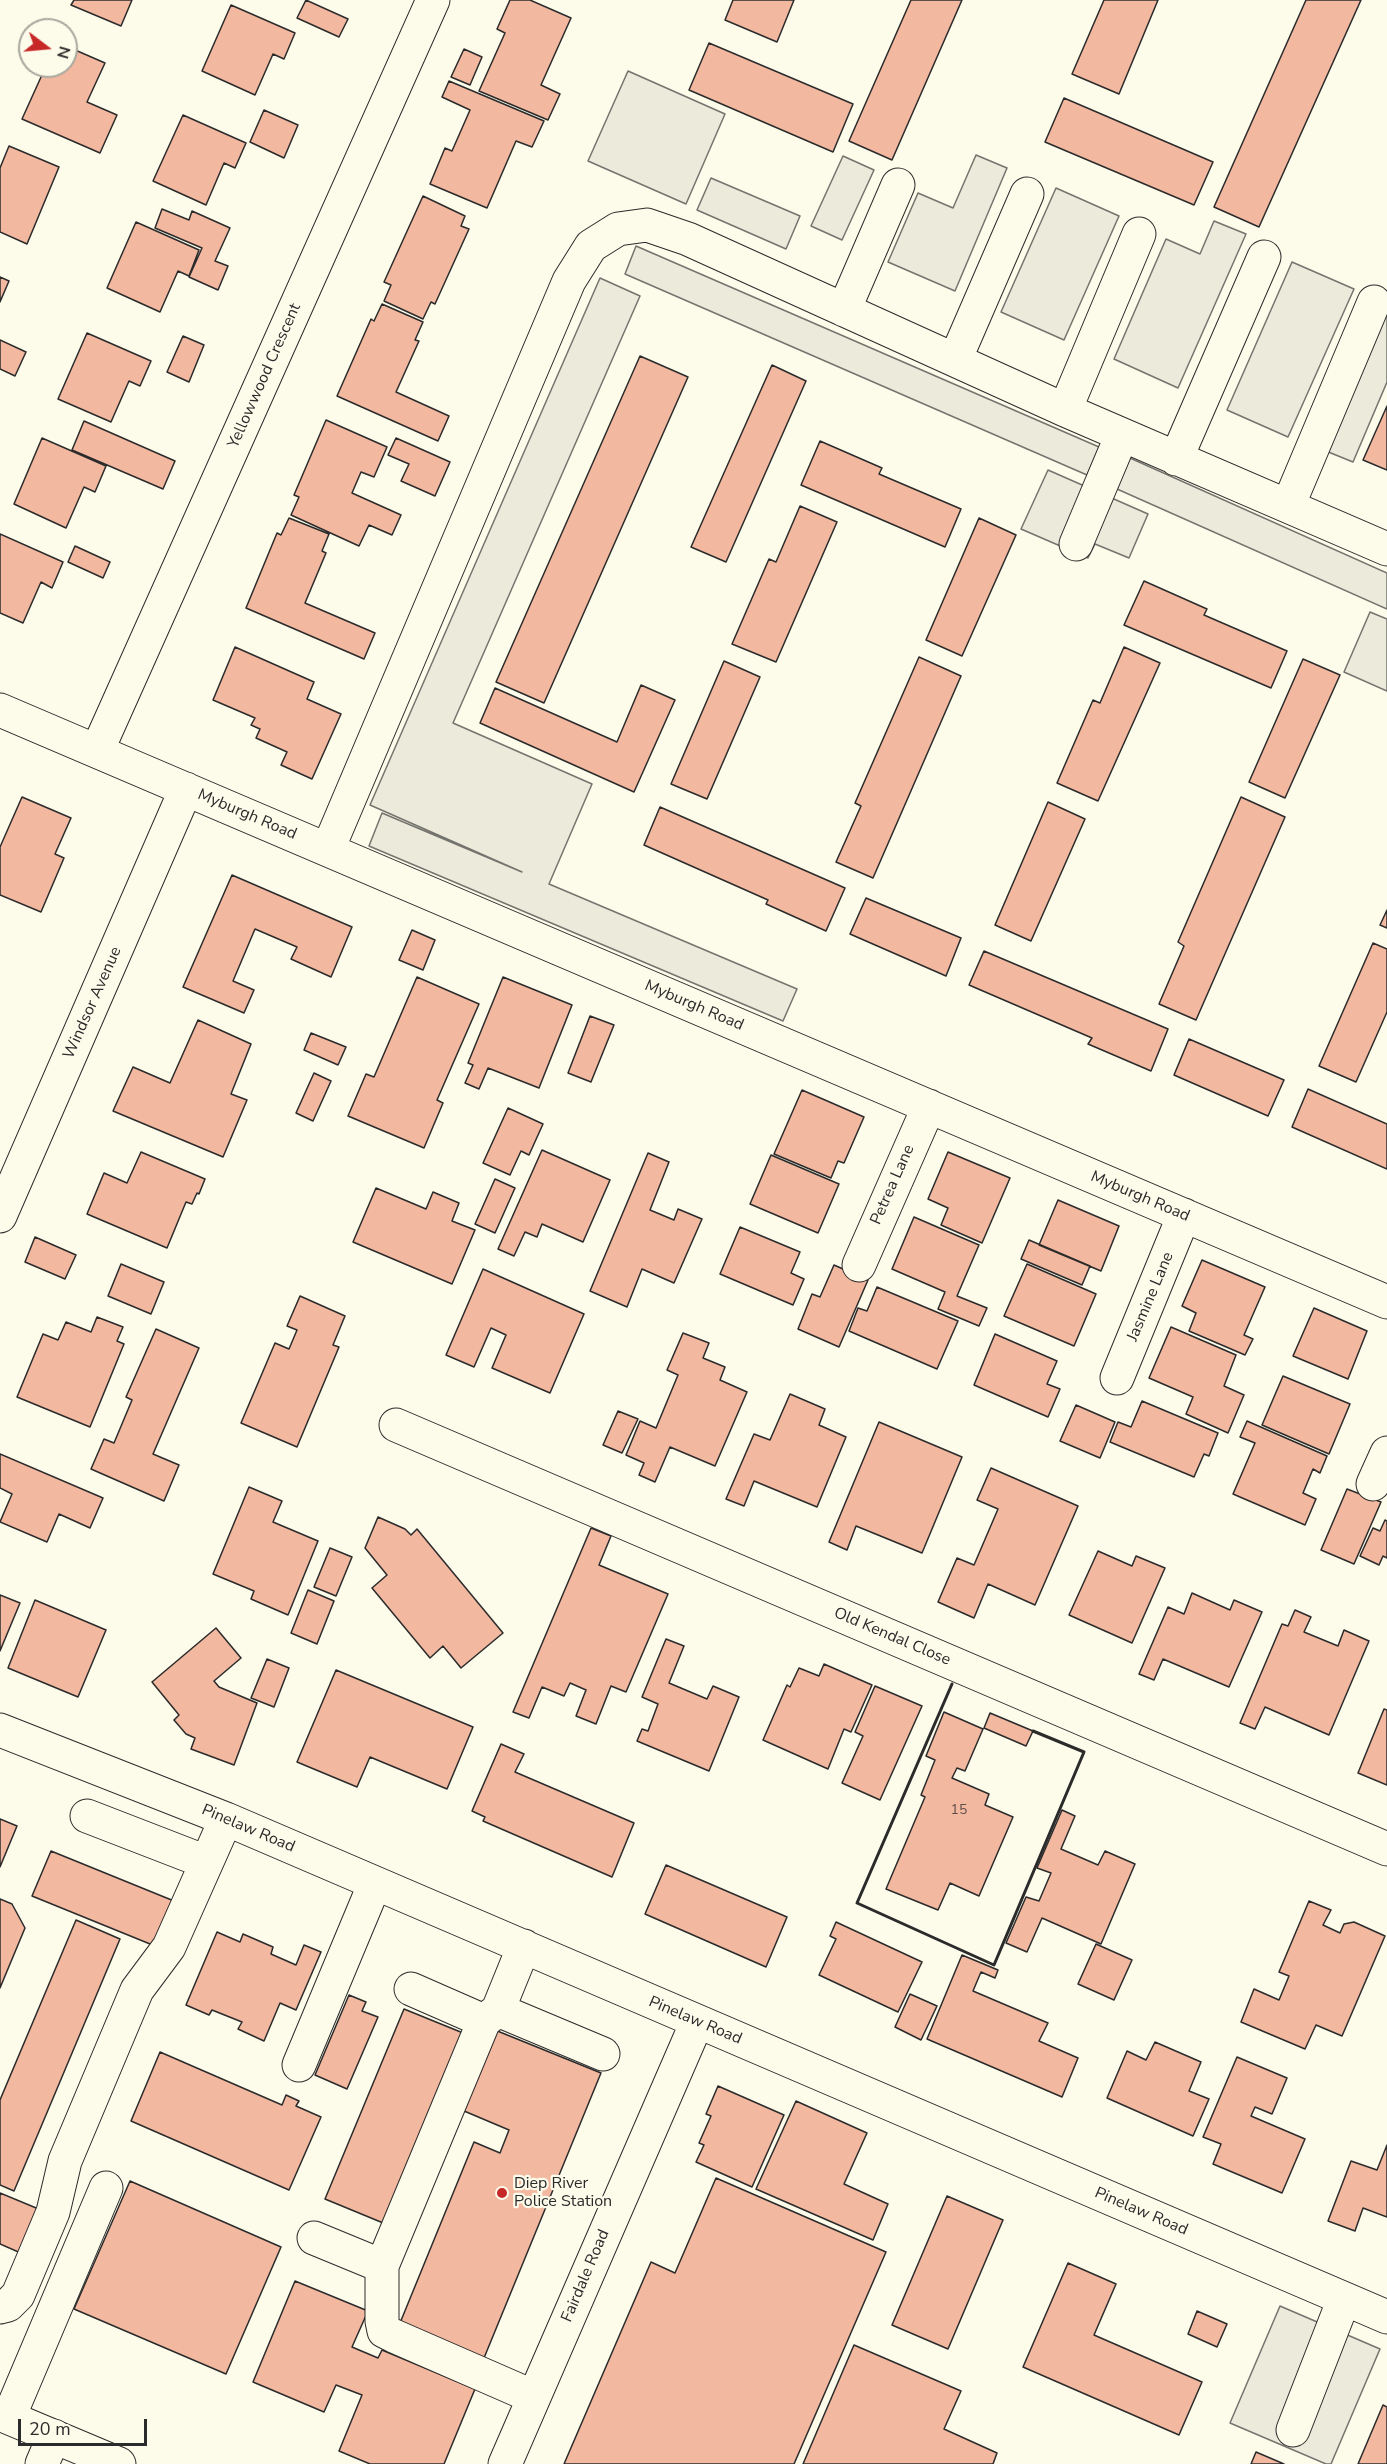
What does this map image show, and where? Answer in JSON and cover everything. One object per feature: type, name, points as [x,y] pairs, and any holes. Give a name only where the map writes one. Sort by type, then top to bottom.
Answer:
[{"type":"street","name":"Yellowwood Crescent","points":[[97,751],[433,0]]},
{"type":"street","points":[[844,310],[898,184]]},
{"type":"street","points":[[954,360],[1027,194]]},
{"type":"street","points":[[328,849],[569,281],[591,246],[618,229],[647,225],[688,239],[1065,410],[1387,549]]},
{"type":"street","points":[[1065,410],[1139,234]]},
{"type":"street","points":[[1176,459],[1264,257]]},
{"type":"street","points":[[1288,506],[1374,302]]},
{"type":"street","points":[[1076,544],[1122,435]]},
{"type":"street","name":"Myburgh Road","points":[[0,710],[1387,1302]]},
{"type":"street","name":"Windsor Avenue","points":[[0,1216],[186,789]]},
{"type":"street","name":"Petrea Lane","points":[[858,1265],[929,1106]]},
{"type":"street","name":"Jasmine Lane","points":[[1117,1378],[1184,1215]]},
{"type":"street","name":"Old Kendal Close","points":[[396,1425],[1387,1849]]},
{"type":"street","points":[[1373,1484],[1387,1453]]},
{"type":"street","name":"Pinelaw Road","points":[[0,1730],[225,1819],[375,1882],[696,2022],[1387,2317]]},
{"type":"street","points":[[87,1816],[206,1862]]},
{"type":"street","points":[[0,2307],[8,2305],[18,2295],[53,2212],[65,2161],[137,1990],[169,1947],[225,1819]]},
{"type":"street","points":[[299,2065],[375,1882]]},
{"type":"street","points":[[524,1946],[382,2266],[382,2321],[384,2331],[534,2397]]},
{"type":"street","points":[[411,1989],[603,2054]]},
{"type":"street","name":"Fairdale Road","points":[[505,2464],[696,2022]]},
{"type":"street","points":[[106,2188],[4,2415],[48,2450],[119,2464]]},
{"type":"street","points":[[314,2238],[382,2266]]},
{"type":"street","points":[[1293,2430],[1344,2299]]},
{"type":"shaded area","points":[[628,71],[725,114],[686,204],[588,161]]},
{"type":"shaded area","points":[[976,155],[1007,168],[955,291],[888,262],[918,193],[953,208]]},
{"type":"shaded area","points":[[843,156],[874,170],[842,240],[811,226]]},
{"type":"shaded area","points":[[711,178],[800,216],[786,249],[697,210]]},
{"type":"shaded area","points":[[1056,188],[1119,216],[1064,340],[1001,312]]},
{"type":"shaded area","points":[[1214,221],[1246,234],[1178,388],[1114,359],[1166,239],[1200,254]]},
{"type":"shaded area","points":[[636,246],[1099,447],[1087,475],[625,274]]},
{"type":"shaded area","points":[[1292,262],[1354,289],[1288,437],[1227,410]]},
{"type":"shaded area","points":[[600,278],[640,296],[453,723],[592,784],[549,884],[797,989],[783,1021],[369,846],[382,813],[522,872],[370,805]]},
{"type":"shaded area","points":[[1387,301],[1387,382],[1353,462],[1321,449]]},
{"type":"shaded area","points":[[1130,458],[1387,573],[1387,609],[1117,489]]},
{"type":"shaded area","points":[[1048,470],[1148,514],[1129,558],[1095,544],[1088,558],[1021,529]]},
{"type":"shaded area","points":[[1370,612],[1387,619],[1387,691],[1344,672]]},
{"type":"shaded area","points":[[1280,2306],[1380,2349],[1331,2464],[1326,2464],[1230,2423]]},
{"type":"building","points":[[74,0],[132,0],[121,26],[71,5]]},
{"type":"building","points":[[306,0],[348,19],[339,37],[297,18]]},
{"type":"building","points":[[510,0],[530,0],[571,18],[541,85],[560,94],[548,120],[479,91],[505,33],[497,29]]},
{"type":"building","points":[[733,0],[794,0],[777,42],[725,20]]},
{"type":"building","points":[[911,0],[962,0],[892,160],[849,141]]},
{"type":"building","points":[[1104,0],[1158,0],[1119,94],[1072,74]]},
{"type":"building","points":[[1306,0],[1361,0],[1259,227],[1214,207]]},
{"type":"building","points":[[231,5],[295,33],[284,59],[273,54],[255,95],[202,71]]},
{"type":"building","points":[[709,43],[853,104],[833,152],[689,90]]},
{"type":"building","points":[[464,49],[482,57],[470,85],[451,77]]},
{"type":"building","points":[[78,51],[105,63],[87,102],[117,115],[100,153],[22,119],[41,78],[78,78]]},
{"type":"building","points":[[449,81],[544,121],[532,147],[516,141],[487,208],[430,184],[445,148],[452,151],[470,110],[442,97]]},
{"type":"building","points":[[1064,98],[1213,162],[1194,205],[1045,142]]},
{"type":"building","points":[[264,110],[298,125],[284,158],[250,142]]},
{"type":"building","points":[[183,115],[246,143],[235,168],[224,163],[206,205],[153,181]]},
{"type":"building","points":[[9,146],[59,167],[27,244],[0,232],[0,168]]},
{"type":"building","points":[[423,196],[465,216],[461,226],[469,229],[435,304],[431,302],[423,319],[384,301],[391,285],[384,282]]},
{"type":"building","points":[[162,209],[189,220],[192,211],[230,228],[215,261],[228,266],[218,290],[189,277],[202,248],[155,228]]},
{"type":"building","points":[[136,222],[199,250],[189,276],[178,271],[160,312],[107,288]]},
{"type":"building","points":[[0,277],[9,281],[0,302]]},
{"type":"building","points":[[382,304],[423,322],[415,340],[419,341],[396,392],[449,416],[438,441],[337,396],[371,319],[374,321]]},
{"type":"building","points":[[87,333],[151,361],[140,386],[129,381],[111,422],[58,399]]},
{"type":"building","points":[[183,336],[204,345],[189,382],[167,372]]},
{"type":"building","points":[[0,340],[26,352],[15,376],[0,369]]},
{"type":"building","points":[[640,356],[688,377],[544,703],[496,682]]},
{"type":"building","points":[[772,365],[806,381],[726,562],[691,547]]},
{"type":"building","points":[[1387,406],[1387,470],[1363,460]]},
{"type":"building","points":[[326,420],[387,447],[374,477],[361,472],[352,493],[401,515],[392,535],[369,525],[359,546],[291,515],[299,497],[294,495]]},
{"type":"building","points":[[84,421],[175,461],[163,489],[72,450]]},
{"type":"building","points":[[42,438],[106,466],[95,492],[84,487],[66,528],[14,504]]},
{"type":"building","points":[[396,438],[450,462],[435,496],[401,481],[409,464],[388,455]]},
{"type":"building","points":[[820,441],[882,468],[879,474],[961,509],[945,547],[801,485]]},
{"type":"building","points":[[800,506],[837,522],[776,662],[732,644],[769,559],[776,562]]},
{"type":"building","points":[[289,518],[329,534],[322,551],[326,553],[305,603],[375,633],[364,659],[246,608],[277,533],[281,535]]},
{"type":"building","points":[[979,518],[1016,535],[962,656],[926,640]]},
{"type":"building","points":[[0,534],[63,562],[52,588],[41,582],[23,623],[0,613]]},
{"type":"building","points":[[75,546],[110,562],[103,578],[68,562]]},
{"type":"building","points":[[1144,581],[1207,609],[1204,615],[1287,651],[1271,688],[1124,625]]},
{"type":"building","points":[[235,647],[314,682],[307,699],[341,714],[312,779],[281,765],[287,752],[256,738],[260,729],[251,725],[255,718],[213,700]]},
{"type":"building","points":[[1124,647],[1160,663],[1098,801],[1057,783],[1093,700],[1100,703]]},
{"type":"building","points":[[919,657],[961,676],[873,878],[836,862],[861,806],[855,803]]},
{"type":"building","points":[[1303,659],[1340,675],[1285,798],[1249,782]]},
{"type":"building","points":[[724,661],[760,677],[707,799],[671,784]]},
{"type":"building","points":[[641,685],[675,700],[634,792],[480,723],[495,688],[617,742]]},
{"type":"building","points":[[22,797],[71,818],[55,854],[64,858],[41,912],[0,895],[0,847]]},
{"type":"building","points":[[1241,797],[1285,817],[1196,1020],[1159,1004],[1184,946],[1178,942]]},
{"type":"building","points":[[1048,802],[1085,819],[1031,941],[995,925]]},
{"type":"building","points":[[660,807],[845,888],[826,931],[766,904],[768,900],[644,845]]},
{"type":"building","points":[[232,875],[352,927],[331,977],[291,959],[297,947],[255,929],[233,981],[254,990],[244,1013],[183,987]]},
{"type":"building","points":[[866,898],[961,938],[946,976],[850,934]]},
{"type":"building","points":[[1387,910],[1387,928],[1380,925]]},
{"type":"building","points":[[412,930],[435,940],[423,970],[399,960]]},
{"type":"building","points":[[1373,943],[1387,949],[1387,1012],[1356,1082],[1319,1066]]},
{"type":"building","points":[[984,951],[1168,1029],[1151,1071],[1088,1044],[1092,1038],[969,985]]},
{"type":"building","points":[[417,977],[479,1004],[437,1100],[443,1103],[424,1148],[348,1116],[366,1074],[374,1077]]},
{"type":"building","points":[[503,977],[572,1005],[539,1088],[488,1068],[479,1089],[465,1083],[473,1065],[468,1063]]},
{"type":"building","points":[[590,1016],[614,1025],[591,1082],[568,1073]]},
{"type":"building","points":[[198,1020],[251,1044],[231,1094],[247,1100],[223,1157],[113,1111],[133,1067],[170,1083]]},
{"type":"building","points":[[311,1033],[346,1047],[338,1065],[304,1050]]},
{"type":"building","points":[[1189,1039],[1284,1080],[1268,1116],[1174,1075]]},
{"type":"building","points":[[314,1073],[331,1081],[313,1121],[296,1113]]},
{"type":"building","points":[[1308,1089],[1387,1124],[1387,1169],[1292,1127]]},
{"type":"building","points":[[802,1090],[864,1117],[844,1163],[838,1161],[831,1178],[774,1154]]},
{"type":"building","points":[[508,1108],[543,1124],[529,1155],[521,1151],[510,1175],[483,1163]]},
{"type":"building","points":[[542,1150],[610,1180],[583,1242],[542,1224],[537,1237],[525,1232],[514,1256],[498,1249]]},
{"type":"building","points":[[141,1152],[205,1179],[192,1204],[186,1202],[167,1248],[87,1214],[104,1173],[127,1183]]},
{"type":"building","points":[[948,1152],[1010,1178],[982,1243],[941,1225],[948,1208],[928,1199]]},
{"type":"building","points":[[648,1153],[669,1162],[650,1210],[674,1220],[678,1209],[702,1219],[674,1283],[642,1269],[627,1307],[590,1291]]},
{"type":"building","points":[[771,1155],[839,1184],[818,1233],[750,1204]]},
{"type":"building","points":[[495,1179],[515,1188],[495,1233],[475,1224]]},
{"type":"building","points":[[376,1188],[426,1209],[433,1192],[459,1203],[452,1221],[475,1230],[452,1284],[353,1242]]},
{"type":"building","points":[[1058,1200],[1119,1226],[1101,1271],[1039,1245]]},
{"type":"building","points":[[914,1217],[979,1245],[957,1296],[987,1308],[979,1326],[938,1309],[945,1292],[892,1269]]},
{"type":"building","points":[[740,1227],[800,1252],[791,1273],[804,1279],[793,1305],[720,1274]]},
{"type":"building","points":[[35,1237],[76,1255],[65,1279],[25,1262]]},
{"type":"building","points":[[1029,1240],[1090,1266],[1082,1285],[1021,1259]]},
{"type":"building","points":[[1202,1260],[1265,1287],[1244,1335],[1253,1339],[1245,1355],[1189,1331],[1196,1313],[1182,1306]]},
{"type":"building","points":[[121,1264],[164,1282],[151,1314],[108,1296]]},
{"type":"building","points":[[1027,1264],[1096,1294],[1074,1346],[1004,1316]]},
{"type":"building","points":[[834,1265],[868,1280],[839,1347],[798,1329],[812,1294],[820,1297]]},
{"type":"building","points":[[483,1269],[584,1314],[550,1393],[492,1368],[506,1335],[491,1328],[474,1367],[446,1355]]},
{"type":"building","points":[[877,1287],[958,1321],[937,1369],[849,1331],[858,1308],[867,1311]]},
{"type":"building","points":[[300,1296],[345,1316],[333,1345],[339,1347],[297,1447],[241,1423],[275,1343],[289,1349],[297,1330],[287,1326]]},
{"type":"building","points":[[1314,1308],[1367,1331],[1348,1379],[1293,1356]]},
{"type":"building","points":[[97,1317],[123,1327],[117,1341],[124,1344],[90,1427],[17,1397],[43,1334],[58,1340],[66,1322],[91,1332]]},
{"type":"building","points":[[1171,1327],[1236,1355],[1224,1386],[1244,1395],[1228,1433],[1186,1414],[1193,1397],[1149,1378]]},
{"type":"building","points":[[156,1329],[199,1348],[153,1454],[179,1465],[164,1501],[91,1469],[104,1439],[114,1443],[132,1400],[126,1397]]},
{"type":"building","points":[[683,1333],[709,1343],[703,1358],[725,1367],[720,1380],[747,1392],[715,1466],[670,1447],[655,1482],[639,1475],[644,1463],[626,1455],[640,1421],[656,1428],[678,1375],[667,1370]]},
{"type":"building","points":[[995,1334],[1057,1361],[1047,1384],[1060,1389],[1048,1417],[974,1385]]},
{"type":"building","points":[[1283,1376],[1350,1404],[1329,1454],[1262,1425]]},
{"type":"building","points":[[790,1394],[825,1409],[819,1425],[846,1437],[817,1507],[754,1481],[744,1506],[726,1499],[754,1434],[770,1440]]},
{"type":"building","points":[[1142,1401],[1218,1433],[1209,1456],[1204,1454],[1194,1477],[1110,1442],[1118,1422],[1131,1427]]},
{"type":"building","points":[[1076,1405],[1115,1422],[1100,1458],[1060,1441]]},
{"type":"building","points":[[618,1411],[638,1419],[622,1453],[603,1445]]},
{"type":"building","points":[[1247,1421],[1327,1456],[1320,1473],[1313,1469],[1303,1493],[1316,1499],[1305,1525],[1233,1494],[1255,1443],[1240,1437]]},
{"type":"building","points":[[879,1422],[962,1457],[922,1553],[856,1526],[847,1550],[829,1542]]},
{"type":"building","points":[[0,1454],[103,1498],[90,1528],[59,1514],[47,1542],[0,1522],[12,1494],[0,1488]]},
{"type":"building","points":[[991,1468],[1078,1506],[1035,1605],[988,1584],[974,1618],[938,1602],[957,1558],[974,1565],[998,1509],[977,1500]]},
{"type":"building","points":[[249,1487],[282,1501],[273,1522],[318,1541],[288,1615],[251,1599],[254,1591],[213,1574]]},
{"type":"building","points":[[1347,1489],[1381,1502],[1354,1564],[1321,1550]]},
{"type":"building","points":[[378,1517],[405,1529],[411,1535],[417,1529],[503,1633],[461,1668],[443,1646],[430,1658],[372,1588],[387,1575],[365,1548]]},
{"type":"building","points":[[1385,1520],[1387,1521],[1387,1558],[1383,1556],[1379,1565],[1360,1556],[1373,1528],[1380,1531]]},
{"type":"building","points":[[591,1528],[611,1536],[599,1565],[668,1594],[626,1692],[611,1686],[596,1724],[576,1716],[586,1690],[570,1683],[564,1696],[542,1687],[529,1718],[513,1712]]},
{"type":"building","points":[[330,1548],[352,1557],[336,1596],[314,1587]]},
{"type":"building","points":[[1098,1551],[1132,1566],[1136,1556],[1165,1568],[1132,1643],[1069,1615]]},
{"type":"building","points":[[308,1590],[334,1601],[317,1644],[291,1633]]},
{"type":"building","points":[[1192,1593],[1230,1610],[1234,1600],[1262,1612],[1229,1687],[1163,1659],[1154,1680],[1139,1674],[1168,1607],[1184,1614]]},
{"type":"building","points":[[0,1595],[20,1603],[0,1651]]},
{"type":"building","points":[[35,1600],[106,1630],[78,1697],[8,1668]]},
{"type":"building","points":[[1295,1610],[1311,1617],[1304,1632],[1338,1646],[1344,1630],[1369,1641],[1329,1735],[1265,1707],[1255,1729],[1240,1723],[1282,1624],[1288,1626]]},
{"type":"building","points":[[216,1628],[241,1658],[214,1681],[219,1687],[257,1703],[234,1765],[191,1749],[195,1738],[186,1734],[174,1720],[179,1715],[152,1682]]},
{"type":"building","points":[[666,1639],[684,1646],[669,1683],[707,1699],[713,1686],[739,1697],[709,1771],[637,1741],[642,1729],[648,1731],[658,1704],[642,1697]]},
{"type":"building","points":[[267,1659],[289,1668],[274,1707],[251,1698]]},
{"type":"building","points":[[824,1664],[872,1685],[851,1732],[844,1729],[828,1769],[763,1740],[787,1685],[790,1687],[799,1668],[819,1676]]},
{"type":"building","points":[[336,1670],[473,1727],[447,1789],[370,1757],[357,1787],[297,1762]]},
{"type":"building","points":[[875,1686],[922,1706],[880,1800],[842,1783],[863,1736],[855,1732]]},
{"type":"building","points":[[1384,1709],[1387,1710],[1387,1785],[1358,1773]]},
{"type":"building","points":[[944,1712],[983,1729],[965,1771],[957,1768],[952,1778],[989,1794],[985,1805],[1013,1817],[979,1896],[950,1883],[938,1910],[886,1889],[925,1797],[921,1795],[935,1760],[926,1756]]},
{"type":"building","points":[[990,1713],[1033,1731],[1026,1746],[984,1728]]},
{"type":"building","points":[[501,1744],[524,1754],[515,1772],[634,1823],[612,1877],[483,1821],[485,1817],[472,1811]]},
{"type":"building","points":[[1062,1810],[1075,1816],[1061,1849],[1098,1865],[1105,1851],[1135,1864],[1101,1944],[1042,1918],[1027,1952],[1006,1943],[1026,1897],[1039,1901],[1051,1873],[1037,1868]]},
{"type":"building","points":[[0,1819],[17,1826],[0,1867]]},
{"type":"building","points":[[51,1851],[174,1901],[155,1946],[32,1896]]},
{"type":"building","points":[[666,1865],[787,1917],[766,1967],[645,1914]]},
{"type":"building","points":[[0,1899],[12,1904],[25,1928],[0,1988]]},
{"type":"building","points":[[1309,1901],[1331,1910],[1323,1925],[1340,1933],[1344,1924],[1354,1922],[1385,1936],[1342,2036],[1316,2025],[1305,2049],[1241,2022],[1254,1989],[1279,2000],[1289,1976],[1279,1972]]},
{"type":"building","points":[[76,1920],[120,1939],[14,2191],[0,2185],[0,2100]]},
{"type":"building","points":[[836,1922],[922,1962],[898,2012],[819,1975],[836,1939],[830,1936]]},
{"type":"building","points":[[217,1932],[240,1942],[243,1934],[273,1947],[271,1954],[296,1965],[304,1945],[321,1952],[296,2010],[280,2003],[264,2041],[238,2029],[242,2022],[212,2010],[209,2015],[186,2005]]},
{"type":"building","points":[[1096,1944],[1132,1960],[1114,2000],[1078,1984]]},
{"type":"building","points":[[962,1955],[998,1970],[995,1978],[981,1972],[973,1991],[1048,2023],[1039,2041],[1078,2058],[1062,2097],[927,2039]]},
{"type":"building","points":[[910,1994],[937,2006],[921,2040],[895,2027]]},
{"type":"building","points":[[349,1995],[366,2002],[362,2011],[378,2017],[347,2089],[315,2075]]},
{"type":"building","points":[[404,2009],[468,2035],[388,2225],[325,2199]]},
{"type":"building","name":"Diep River Police Station","points":[[490,2028],[601,2073],[484,2358],[400,2323],[474,2142],[500,2153],[509,2130],[457,2108]]},
{"type":"building","points":[[1155,2042],[1201,2062],[1189,2091],[1209,2099],[1193,2136],[1107,2098],[1127,2051],[1146,2060]]},
{"type":"building","points":[[160,2052],[282,2105],[286,2095],[299,2101],[296,2106],[321,2117],[289,2190],[131,2121]]},
{"type":"building","points":[[1237,2057],[1287,2078],[1272,2114],[1255,2107],[1251,2116],[1305,2139],[1282,2193],[1213,2164],[1221,2144],[1203,2137]]},
{"type":"building","points":[[718,2086],[784,2115],[752,2187],[696,2162],[704,2145],[699,2143],[711,2116],[706,2114]]},
{"type":"building","points":[[796,2101],[867,2133],[844,2184],[888,2204],[873,2240],[756,2189]]},
{"type":"building","points":[[1387,2145],[1387,2217],[1363,2208],[1355,2231],[1328,2221],[1351,2161],[1377,2170]]},
{"type":"building","points":[[716,2178],[886,2252],[794,2464],[564,2464],[651,2262],[675,2273]]},
{"type":"building","points":[[130,2181],[281,2247],[226,2374],[74,2309]]},
{"type":"building","points":[[0,2193],[41,2210],[23,2254],[0,2244]]},
{"type":"building","points":[[947,2196],[1003,2220],[948,2349],[892,2325]]},
{"type":"building","points":[[1068,2263],[1116,2284],[1094,2335],[1202,2382],[1179,2435],[1023,2367]]},
{"type":"building","points":[[295,2281],[368,2311],[352,2347],[378,2358],[382,2350],[475,2389],[444,2464],[370,2464],[339,2451],[362,2395],[336,2385],[324,2412],[253,2382]]},
{"type":"building","points":[[1197,2311],[1227,2324],[1217,2347],[1188,2334]]},
{"type":"building","points":[[854,2345],[961,2391],[944,2429],[997,2453],[993,2464],[803,2464]]},
{"type":"building","points":[[1383,2405],[1387,2407],[1387,2464],[1358,2464]]},
{"type":"building","points":[[1256,2452],[1284,2464],[1251,2464]]},
{"type":"wall","points":[[952,1684],[857,1903],[994,1965],[1084,1752],[1033,1731]]},
{"type":"place","name":"Diep River Police Station","points":[[502,2193]]}]
